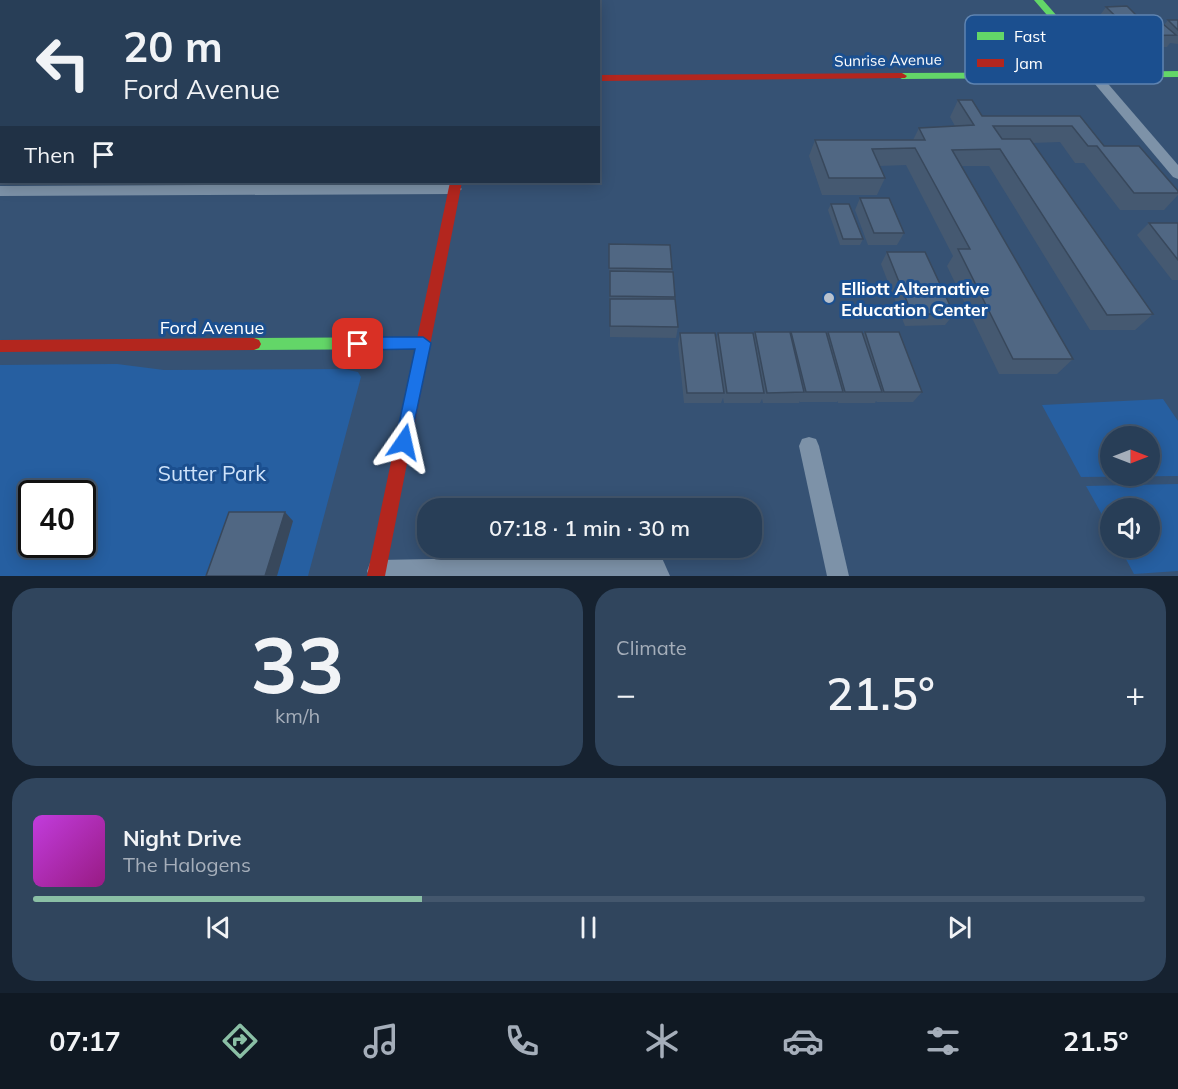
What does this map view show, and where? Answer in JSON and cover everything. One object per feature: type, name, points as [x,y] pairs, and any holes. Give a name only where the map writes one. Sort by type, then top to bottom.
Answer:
[{"type":"street","points":[[1038,0],[1050,15]]},
{"type":"street","name":"Sunrise Avenue","points":[[600,78],[965,75]]},
{"type":"street","points":[[376,574],[456,185]]},
{"type":"street","name":"Ford Avenue","points":[[0,346],[423,343]]},
{"type":"lane","points":[[1106,84],[1178,174]]},
{"type":"lane","points":[[0,191],[456,185]]},
{"type":"lane","points":[[809,446],[838,576]]},
{"type":"lane","points":[[376,574],[654,566],[659,576]]},
{"type":"green space","name":"Sutter Park","points":[[117,364],[164,370],[344,369],[358,372],[361,377],[308,576],[0,576],[0,365]]},
{"type":"green space","points":[[1163,399],[1178,421],[1178,476],[1160,476],[1160,426],[1100,426],[1100,477],[1081,477],[1042,405]]},
{"type":"green space","points":[[1178,484],[1178,571],[1134,574],[1125,558],[1160,558],[1160,498],[1100,498],[1100,511],[1086,486]]},
{"type":"building","points":[[1127,6],[1136,15],[1114,15],[1106,7]]},
{"type":"building","points":[[1168,20],[1178,20],[1178,30]]},
{"type":"building","points":[[1163,24],[1176,35],[1163,35]]},
{"type":"building","points":[[958,100],[972,100],[982,116],[1080,116],[1104,146],[1139,146],[1178,193],[1134,193],[1097,146],[1088,146],[1072,126],[993,126],[1002,139],[1030,139],[1153,314],[1107,315],[1000,149],[952,150],[1073,359],[1013,359],[958,249],[970,249],[915,148],[872,149],[885,178],[829,178],[815,140],[925,140],[919,128],[974,125]]},
{"type":"building","points":[[860,198],[889,198],[904,233],[874,233]]},
{"type":"building","points":[[831,204],[849,204],[863,239],[843,239]]},
{"type":"building","points":[[1149,223],[1178,223],[1178,260]]},
{"type":"building","points":[[609,244],[670,245],[672,269],[609,268]]},
{"type":"building","points":[[887,252],[925,252],[954,314],[912,314]]},
{"type":"building","points":[[610,271],[673,272],[675,297],[610,296]]},
{"type":"building","points":[[610,299],[675,299],[678,327],[610,326]]},
{"type":"building","points":[[755,332],[790,332],[804,392],[767,393]]},
{"type":"building","points":[[791,332],[826,332],[843,392],[806,392]]},
{"type":"building","points":[[828,332],[862,332],[882,392],[845,392]]},
{"type":"building","points":[[865,332],[899,332],[922,392],[884,392]]},
{"type":"building","points":[[680,333],[715,333],[724,393],[687,393]]},
{"type":"building","points":[[718,333],[753,333],[764,393],[727,393]]},
{"type":"building","points":[[229,512],[285,512],[265,576],[206,576]]},
{"type":"traffic: fast","points":[[1038,0],[1051,15]]},
{"type":"traffic: fast","points":[[1163,74],[1178,74]]},
{"type":"traffic: fast","points":[[902,76],[965,76]]},
{"type":"traffic: fast","points":[[254,344],[423,343]]},
{"type":"traffic: jam","points":[[600,78],[902,76]]},
{"type":"traffic: jam","points":[[376,576],[456,183]]},
{"type":"traffic: jam","points":[[0,346],[254,344]]},
{"type":"place","name":"Elliott Alternative Education Center","points":[[829,298]]},
{"type":"route","points":[[358,344],[423,343],[404,442]]}]
